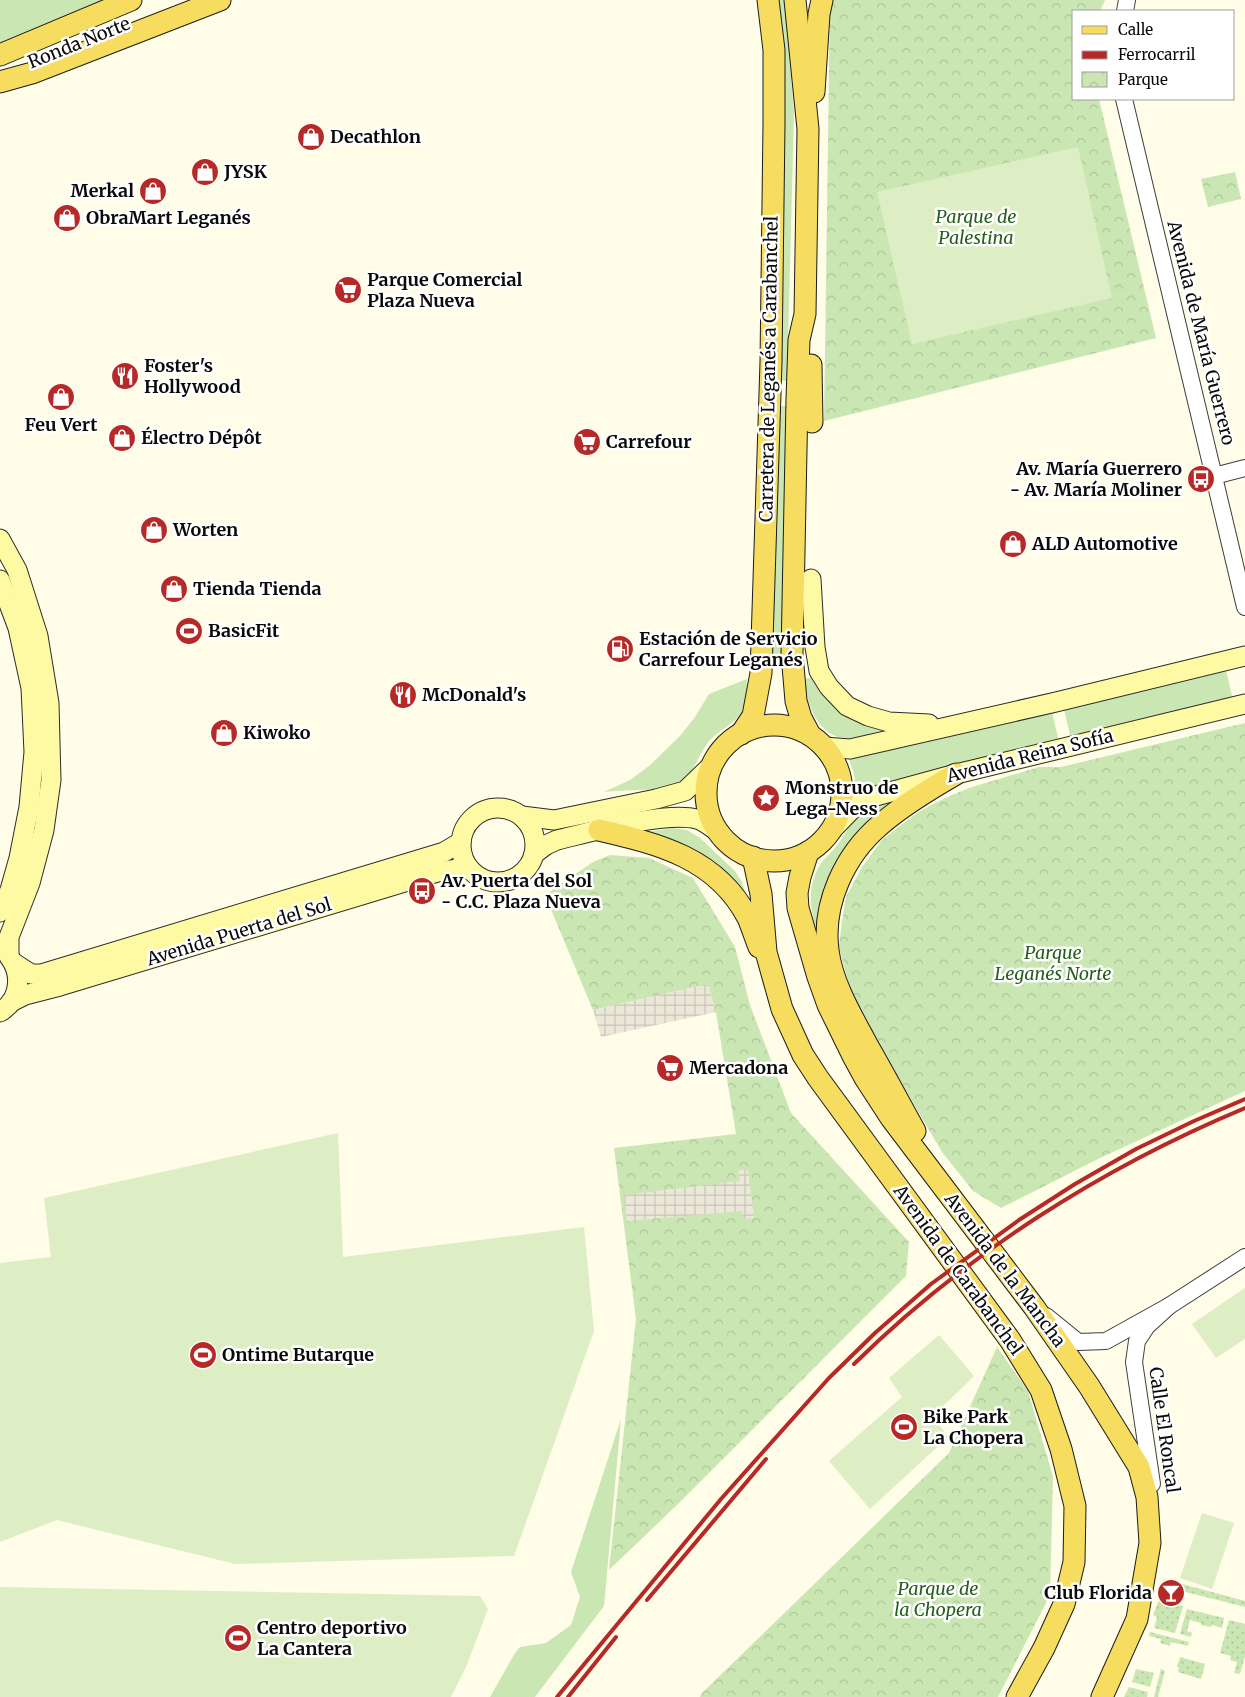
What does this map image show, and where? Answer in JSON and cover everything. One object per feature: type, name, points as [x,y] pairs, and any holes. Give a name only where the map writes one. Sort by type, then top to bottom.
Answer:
[{"type":"main road","name":"Ronda Norte","points":[[0,55],[131,0]]},
{"type":"main road","name":"Ronda Norte","points":[[0,76],[98,34],[187,0]]},
{"type":"main road","points":[[0,82],[32,73],[220,0]]},
{"type":"main road","points":[[752,0],[756,9],[762,62],[774,124]]},
{"type":"main road","name":"Carretera de Leganés a Carabanchel","points":[[741,734],[753,716],[761,673],[771,362],[774,124],[774,50],[768,0]]},
{"type":"main road","name":"Carretera de Leganés a Carabanchel","points":[[794,0],[808,129],[805,314],[799,340],[792,654],[796,701],[801,718],[817,741]]},
{"type":"main road","points":[[808,129],[814,106],[819,14],[822,0]]},
{"type":"main road","points":[[805,314],[809,340],[812,422]]},
{"type":"main road","points":[[0,539],[17,570],[38,636],[49,702],[51,780],[44,830],[30,883],[9,938],[8,956],[18,973],[18,983],[16,993],[6,1007]]},
{"type":"main road","points":[[811,578],[815,647],[819,671],[829,687],[847,706],[868,716],[889,722],[950,726]]},
{"type":"main road","points":[[0,580],[18,628],[31,688],[34,752],[29,807],[19,858],[10,890],[0,912]]},
{"type":"main road","points":[[817,741],[850,749],[1245,656]]},
{"type":"main road","name":"Avenida Reina Sofía","points":[[829,833],[861,800],[956,774],[1245,704]]},
{"type":"main road","points":[[522,816],[554,820],[656,799],[685,791],[712,765],[720,752],[730,742],[741,734],[769,725],[798,729],[817,741],[832,757],[838,769],[842,796],[836,822],[829,833],[808,852],[791,859],[772,861],[740,852],[729,844],[712,821],[707,800],[708,779],[712,765]]},
{"type":"main road","points":[[935,1175],[916,1133],[853,1018],[842,994],[828,951],[827,931],[833,895],[851,858],[864,840],[881,824],[910,802],[956,774]]},
{"type":"main road","points":[[493,808],[503,808],[522,816],[534,834],[534,854],[529,866],[520,875],[503,882],[484,880],[475,874],[468,867],[461,851],[460,842],[467,823],[483,810],[493,808]]},
{"type":"main road","points":[[534,854],[557,840],[656,819],[684,817],[699,819],[720,833]]},
{"type":"main road","points":[[599,830],[644,840],[682,854],[716,878],[727,889],[747,918],[773,976]]},
{"type":"main road","name":"Avenida Puerta del Sol","points":[[8,956],[31,974],[48,972],[444,852],[460,842]]},
{"type":"main road","name":"Avenida de la Mancha","points":[[808,852],[797,893],[798,908],[809,950],[828,1005],[865,1078],[891,1118],[1034,1307],[1089,1386],[1139,1467],[1147,1497],[1150,1543],[1137,1618],[1102,1697]]},
{"type":"main road","name":"Avenida de Carabanchel","points":[[753,857],[760,894],[766,952],[782,1009],[803,1055],[996,1319],[1041,1390],[1061,1449],[1075,1506],[1074,1562],[1064,1604],[1044,1648],[1017,1697]]},
{"type":"main road","name":"Avenida Puerta del Sol","points":[[6,1007],[25,995],[69,984],[438,872],[468,867]]},
{"type":"street","name":"Avenida de María Guerrero","points":[[1124,100],[1245,607]]},
{"type":"street","points":[[1214,476],[1245,468]]},
{"type":"street","name":"Calle El Roncal","points":[[1034,1307],[1078,1342],[1098,1343],[1106,1341],[1170,1306],[1245,1257]]},
{"type":"street","name":"Calle El Roncal","points":[[1150,1543],[1154,1498],[1134,1362],[1137,1341],[1147,1326],[1170,1306]]},
{"type":"green space","points":[[0,0],[105,0],[0,46]]},
{"type":"green space","points":[[776,0],[785,0],[794,113],[787,381],[778,380]]},
{"type":"green space","name":"Parque de Palestina","points":[[830,0],[1105,0],[1100,10],[1072,10],[1072,100],[1099,100],[1156,338],[824,421]]},
{"type":"green space","points":[[1078,147],[1112,298],[912,344],[877,192]]},
{"type":"green space","points":[[1235,172],[1241,199],[1208,207],[1201,179]]},
{"type":"green space","points":[[777,406],[786,406],[781,668],[771,668]]},
{"type":"green space","points":[[1225,666],[1233,700],[1071,739],[1063,705]]},
{"type":"green space","points":[[816,677],[883,727],[883,730],[849,738],[838,737],[829,733],[822,727],[811,709],[805,689],[803,679]]},
{"type":"green space","points":[[747,679],[746,701],[741,713],[709,741],[690,772],[680,782],[648,790],[604,792],[630,780],[649,766],[680,736],[695,717],[709,694]]},
{"type":"green space","points":[[1051,708],[1059,742],[869,788],[856,793],[854,774],[848,756]]},
{"type":"green space","name":"Parque Leganés Norte","points":[[1245,723],[1245,1091],[1098,1159],[1001,1208],[973,1191],[942,1152],[871,1031],[853,995],[839,946],[846,897],[862,867],[882,840],[920,811],[945,798],[969,788],[1039,767],[1061,767]]},
{"type":"green space","points":[[900,797],[885,812],[817,933],[811,897],[813,879],[822,862],[862,811],[874,804]]},
{"type":"green space","points":[[672,828],[687,830],[700,838],[735,871],[742,882],[747,899],[641,833]]},
{"type":"green space","points":[[610,855],[649,858],[693,878],[735,947],[750,1005],[791,1113],[909,1242],[906,1276],[678,1504],[609,1570],[636,1319],[614,1148],[736,1134],[716,1012],[708,984],[593,1010],[545,895],[593,862]]},
{"type":"green space","points":[[338,1133],[343,1257],[584,1227],[594,1331],[514,1556],[235,1564],[57,1520],[0,1542],[0,1263],[51,1257],[44,1198]]},
{"type":"green space","points":[[1245,1288],[1245,1339],[1216,1358],[1192,1324]]},
{"type":"green space","name":"Bike Park La Chopera","points":[[939,1335],[974,1376],[933,1416],[948,1437],[870,1509],[829,1461],[902,1397],[889,1378]]},
{"type":"green space","name":"Parque de la Chopera","points":[[997,1347],[1028,1391],[1053,1477],[1050,1595],[998,1697],[700,1697],[949,1453]]},
{"type":"green space","points":[[621,1419],[604,1606],[535,1697],[490,1697],[520,1647],[546,1643],[571,1625],[580,1597],[571,1572]]},
{"type":"green space","points":[[1202,1513],[1234,1523],[1212,1589],[1180,1578]]},
{"type":"green space","points":[[1164,1579],[1245,1601],[1245,1607],[1162,1586]]},
{"type":"green space","name":"Centro deportivo La Cantera","points":[[0,1587],[480,1596],[488,1609],[466,1667],[451,1697],[0,1697]]},
{"type":"green space","points":[[1159,1600],[1183,1606],[1175,1633],[1154,1628],[1157,1617],[1153,1615]]},
{"type":"green space","points":[[1187,1609],[1224,1618],[1222,1628],[1212,1625],[1211,1627],[1201,1625],[1201,1623],[1190,1620],[1187,1631],[1192,1633],[1191,1637],[1180,1634]]},
{"type":"green space","points":[[1229,1620],[1245,1624],[1245,1656],[1240,1674],[1234,1673],[1237,1662],[1230,1660],[1231,1656],[1220,1653]]},
{"type":"green space","points":[[1150,1632],[1189,1642],[1188,1646],[1171,1642],[1170,1646],[1160,1643],[1161,1639],[1149,1636]]},
{"type":"green space","points":[[1180,1657],[1205,1664],[1201,1679],[1178,1672],[1179,1667],[1177,1667]]},
{"type":"green space","points":[[1136,1669],[1154,1673],[1150,1687],[1132,1682]]},
{"type":"green space","points":[[1161,1669],[1165,1671],[1158,1697],[1154,1697]]},
{"type":"green space","points":[[1129,1687],[1148,1692],[1147,1697],[1124,1697]]},
{"type":"shaded area","points":[[708,984],[716,1012],[601,1037],[593,1010]]},
{"type":"shaded area","points":[[738,1170],[748,1170],[754,1218],[744,1219],[742,1211],[627,1221],[624,1195],[740,1181]]},
{"type":"railway","points":[[557,1697],[721,1499],[829,1378],[875,1333],[931,1284],[1019,1220],[1075,1184],[1136,1149],[1245,1099]]},
{"type":"railway","points":[[854,1364],[942,1286],[989,1250],[1037,1217],[1139,1158],[1245,1108]]},
{"type":"railway","points":[[647,1600],[766,1459]]},
{"type":"railway","points":[[568,1697],[616,1637]]},
{"type":"place","name":"Decathlon","points":[[311,137]]},
{"type":"place","name":"JYSK","points":[[205,172]]},
{"type":"place","name":"Merkal","points":[[153,191]]},
{"type":"place","name":"ObraMart Leganés","points":[[67,218]]},
{"type":"place","name":"Parque Comercial Plaza Nueva","points":[[348,290]]},
{"type":"place","name":"Foster's Hollywood","points":[[125,376]]},
{"type":"place","name":"Feu Vert","points":[[61,397]]},
{"type":"place","name":"Électro Dépôt","points":[[122,438]]},
{"type":"place","name":"Carrefour","points":[[587,442]]},
{"type":"place","name":"Av. María Guerrero - Av. María Moliner","points":[[1201,479]]},
{"type":"place","name":"Worten","points":[[154,530]]},
{"type":"place","name":"ALD Automotive","points":[[1013,544]]},
{"type":"place","name":"Tienda Tienda","points":[[174,589]]},
{"type":"place","name":"BasicFit","points":[[189,631]]},
{"type":"place","name":"Estación de Servicio Carrefour Leganés","points":[[620,649]]},
{"type":"place","name":"McDonald's","points":[[403,695]]},
{"type":"place","name":"Kiwoko","points":[[224,733]]},
{"type":"place","name":"Monstruo de Lega-Ness","points":[[766,798]]},
{"type":"place","name":"Av. Puerta del Sol - C.C. Plaza Nueva","points":[[422,891]]},
{"type":"place","name":"Mercadona","points":[[670,1068]]},
{"type":"place","name":"Ontime Butarque","points":[[203,1355]]},
{"type":"place","name":"Bike Park La Chopera","points":[[904,1427]]},
{"type":"place","name":"Club Florida","points":[[1171,1593]]},
{"type":"place","name":"Centro deportivo La Cantera","points":[[238,1638]]}]
